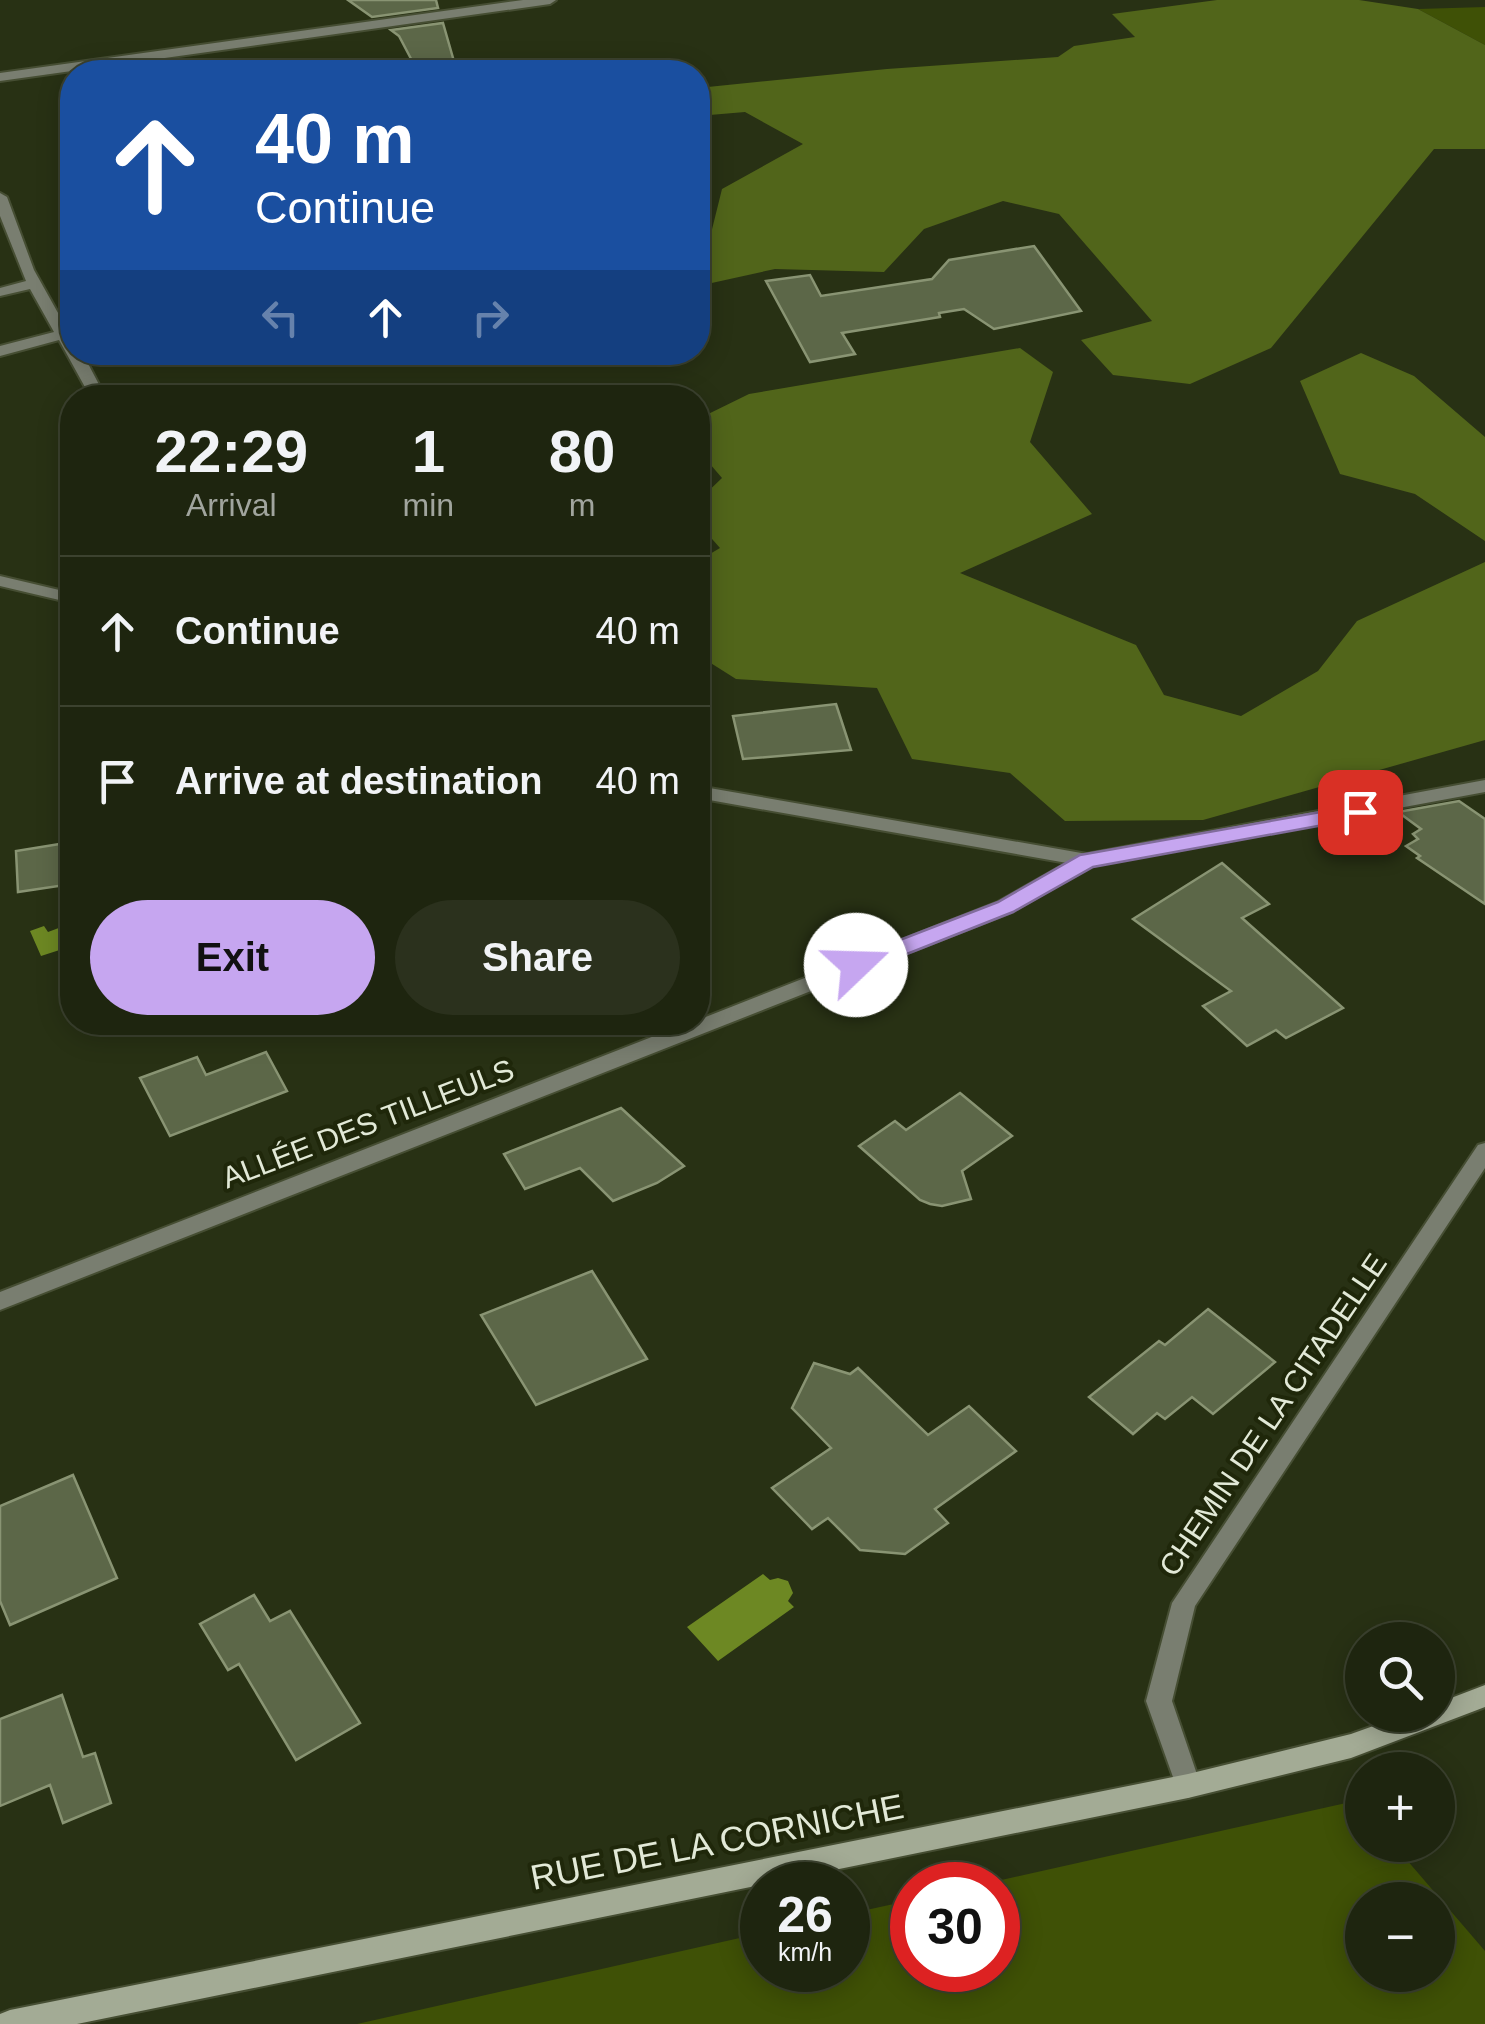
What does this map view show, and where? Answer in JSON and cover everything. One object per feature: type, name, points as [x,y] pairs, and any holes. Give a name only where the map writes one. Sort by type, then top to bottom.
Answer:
[{"type":"main road","name":"RUE DE LA CORNICHE","points":[[1455,1707],[1485,1696]]},
{"type":"main road","name":"RUE DE LA CORNICHE","points":[[10,2024],[1188,1786],[1351,1746],[1388,1732]]},
{"type":"street","points":[[116,60],[550,0]]},
{"type":"street","points":[[0,76],[60,68]]},
{"type":"street","points":[[0,197],[34,282],[60,329]]},
{"type":"street","points":[[0,292],[34,282]]},
{"type":"street","points":[[0,351],[60,335]]},
{"type":"street","points":[[0,581],[60,595]]},
{"type":"street","points":[[710,794],[1087,860],[1485,786]]},
{"type":"street","name":"ALLÉE DES TILLEULS","points":[[710,1022],[1005,907],[1087,860]]},
{"type":"street","name":"ALLÉE DES TILLEULS","points":[[0,1300],[678,1035]]},
{"type":"street","name":"CHEMIN DE LA CITADELLE","points":[[1188,1786],[1159,1701],[1184,1603],[1485,1152]]},
{"type":"shaded area","points":[[1217,0],[1359,0],[1418,9],[1485,45],[1485,149],[1434,149],[1271,348],[1190,384],[1113,375],[1081,340],[1152,321],[1059,214],[1003,201],[924,229],[884,272],[775,269],[710,283],[710,238],[722,189],[803,144],[745,112],[710,115],[710,87],[1058,57],[1074,46],[1135,37],[1112,14]]},
{"type":"shaded area","points":[[1485,7],[1485,45],[1418,9]]},
{"type":"shaded area","points":[[1020,348],[1053,372],[1030,442],[1092,514],[960,573],[1136,645],[1164,695],[1241,716],[1318,671],[1357,621],[1485,562],[1485,740],[1203,820],[1065,821],[1010,773],[912,759],[877,688],[736,679],[710,663],[710,554],[720,548],[710,537],[710,490],[722,478],[710,464],[710,413],[749,394]]},
{"type":"shaded area","points":[[1361,353],[1414,376],[1485,437],[1485,541],[1415,494],[1340,474],[1300,381]]},
{"type":"shaded area","points":[[44,926],[48,932],[60,928],[60,950],[41,956],[30,931]]},
{"type":"shaded area","points":[[763,1574],[770,1580],[788,1581],[793,1593],[788,1601],[794,1607],[718,1661],[687,1627]]},
{"type":"shaded area","points":[[1345,1803],[1345,1862],[1409,1862],[1426,1882],[1345,1882],[1345,1992],[1455,1992],[1455,1916],[1485,1951],[1485,2024],[357,2024],[740,1938],[740,1992],[870,1992],[870,1909],[890,1905],[890,1992],[1020,1992],[1020,1876]]},
{"type":"building","points":[[348,0],[436,0],[438,8],[372,17]]},
{"type":"building","points":[[443,23],[454,60],[412,60],[399,36],[391,30]]},
{"type":"building","points":[[1034,246],[1081,311],[994,329],[964,309],[939,313],[940,317],[842,333],[855,354],[810,362],[766,281],[810,275],[821,296],[932,279],[949,260]]},
{"type":"building","points":[[836,704],[851,750],[743,759],[733,716]]},
{"type":"building","points":[[1459,801],[1485,819],[1485,904],[1417,858],[1420,856],[1406,846],[1418,839],[1413,834],[1421,829],[1398,812]]},
{"type":"building","points":[[60,844],[60,886],[18,892],[16,851]]},
{"type":"building","points":[[1222,863],[1269,904],[1242,918],[1343,1008],[1286,1038],[1276,1030],[1247,1046],[1203,1006],[1231,991],[1133,919]]},
{"type":"building","points":[[266,1052],[287,1091],[170,1136],[140,1078],[197,1057],[206,1075]]},
{"type":"building","points":[[960,1093],[1012,1136],[962,1171],[971,1199],[942,1206],[930,1204],[920,1200],[859,1146],[895,1121],[906,1130]]},
{"type":"building","points":[[621,1108],[684,1166],[657,1183],[613,1201],[580,1168],[525,1189],[504,1154]]},
{"type":"building","points":[[592,1271],[647,1359],[536,1405],[481,1315]]},
{"type":"building","points":[[1208,1309],[1275,1362],[1213,1414],[1192,1397],[1165,1419],[1157,1413],[1133,1434],[1089,1397],[1159,1341],[1165,1345]]},
{"type":"building","points":[[814,1363],[850,1374],[858,1368],[928,1435],[969,1406],[1016,1451],[935,1509],[948,1523],[905,1554],[860,1550],[828,1518],[812,1529],[772,1488],[831,1448],[792,1408]]},
{"type":"building","points":[[73,1475],[117,1578],[10,1625],[0,1601],[0,1506]]},
{"type":"building","points":[[254,1595],[270,1621],[290,1611],[360,1723],[296,1760],[239,1664],[228,1670],[200,1624]]},
{"type":"building","points":[[62,1695],[83,1757],[95,1753],[111,1803],[63,1823],[50,1785],[0,1806],[0,1719]]},
{"type":"route","points":[[856,965],[1005,907],[1087,860],[1360,812]]}]
